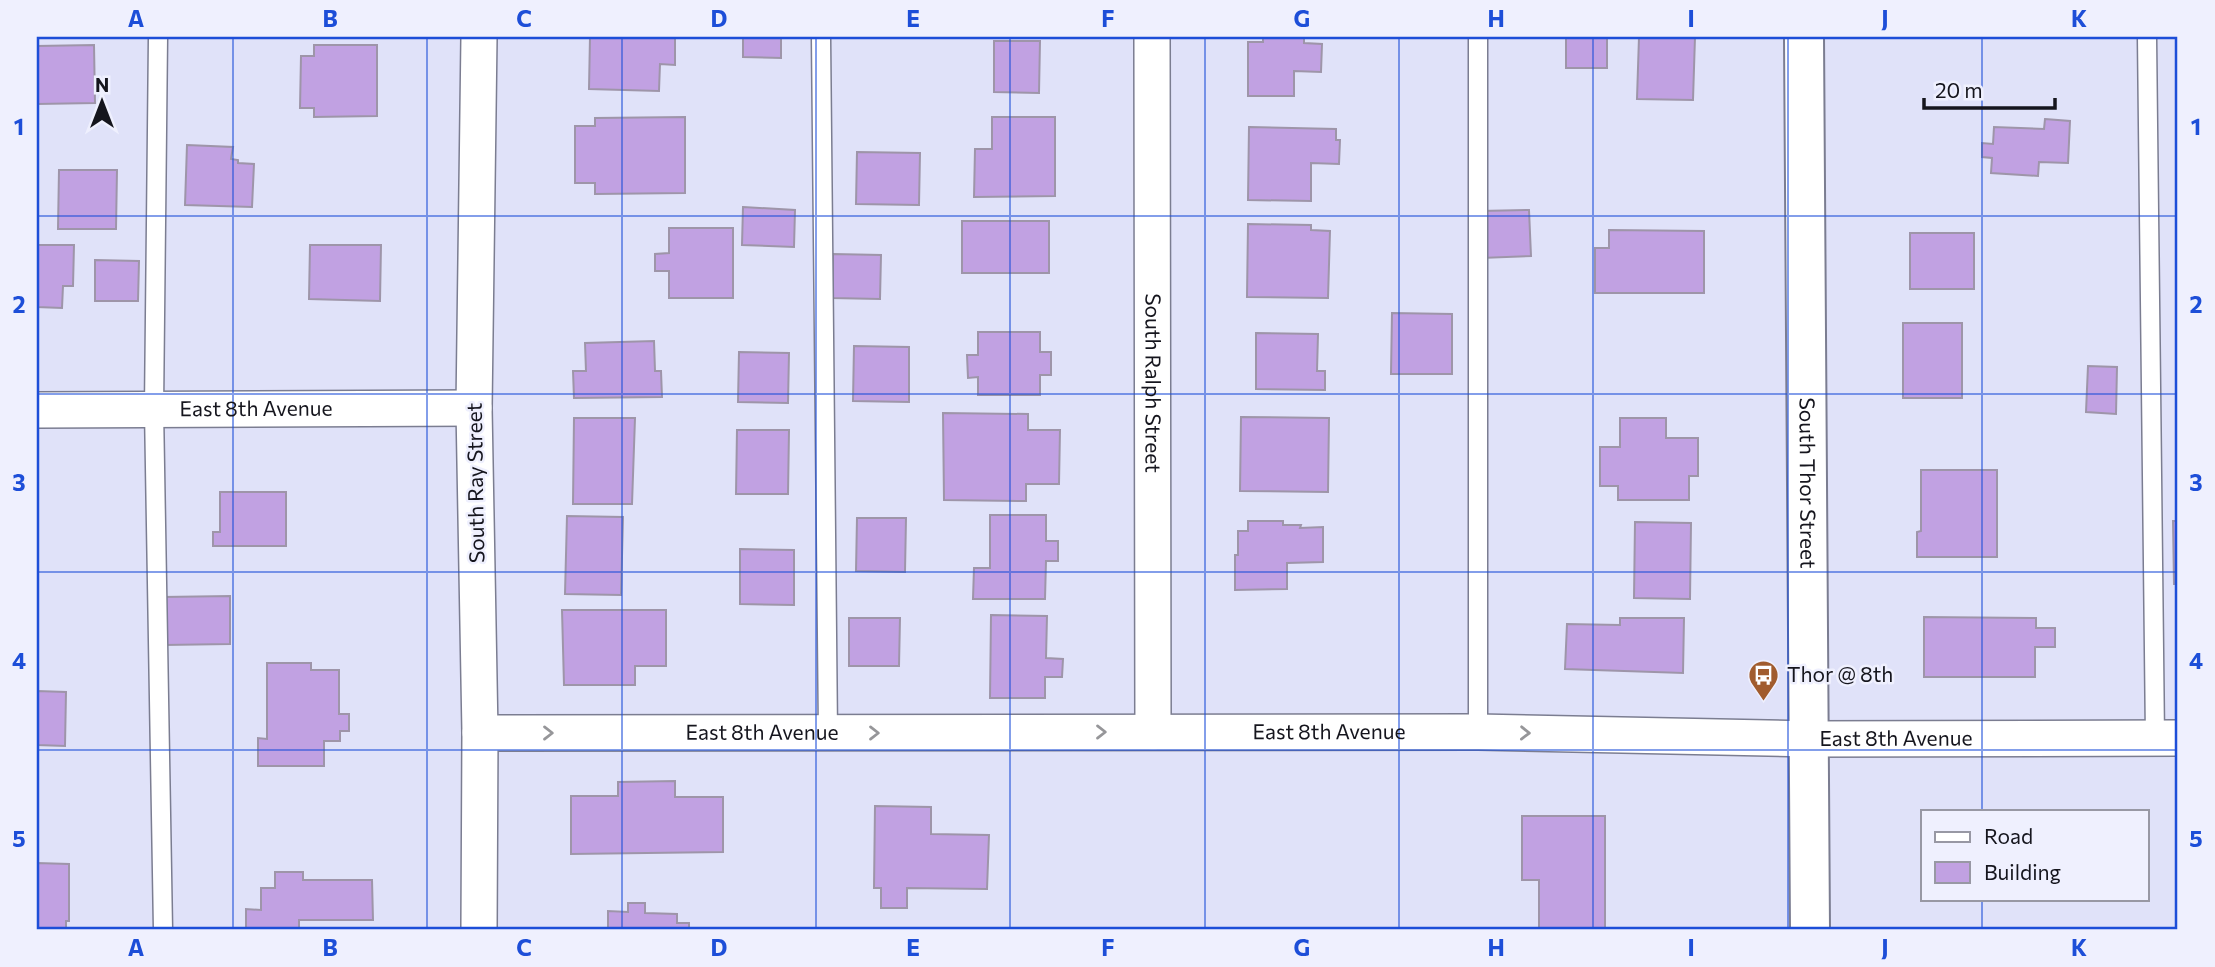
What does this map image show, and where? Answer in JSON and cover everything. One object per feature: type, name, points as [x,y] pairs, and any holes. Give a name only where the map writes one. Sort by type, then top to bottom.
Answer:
[{"type":"main road","name":"South Thor Street","points":[[1804,37],[1810,930]]},
{"type":"street","name":"South Ray Street","points":[[479,37],[474,408],[480,733],[479,930]]},
{"type":"street","name":"South Ralph Street","points":[[1152,37],[1153,732]]},
{"type":"street","name":"East 8th Avenue","points":[[37,410],[474,408]]},
{"type":"street","name":"East 8th Avenue","points":[[480,733],[1478,732],[1810,739],[2167,738]]},
{"type":"lane","points":[[158,37],[154,409],[163,930]]},
{"type":"lane","points":[[821,37],[828,733]]},
{"type":"lane","points":[[1478,37],[1478,732]]},
{"type":"lane","points":[[2147,37],[2167,738]]},
{"type":"building","points":[[590,37],[675,37],[675,65],[660,64],[659,91],[589,89]]},
{"type":"building","points":[[743,37],[781,37],[781,58],[743,57]]},
{"type":"building","points":[[1263,37],[1304,37],[1304,43],[1322,44],[1321,72],[1294,71],[1294,96],[1248,96],[1248,42],[1263,42]]},
{"type":"building","points":[[1566,37],[1607,37],[1607,68],[1566,68]]},
{"type":"building","points":[[1639,37],[1695,37],[1693,100],[1637,99]]},
{"type":"building","points":[[994,41],[1040,41],[1039,93],[994,92]]},
{"type":"building","points":[[94,45],[95,103],[37,104],[37,46]]},
{"type":"building","points":[[314,45],[377,45],[377,116],[314,117],[314,108],[300,108],[301,56],[314,56]]},
{"type":"building","points":[[685,117],[685,193],[595,194],[595,183],[575,183],[575,126],[595,126],[595,118]]},
{"type":"building","points":[[992,117],[1055,117],[1055,196],[974,197],[975,149],[992,149]]},
{"type":"building","points":[[2045,119],[2070,121],[2068,163],[2039,162],[2038,176],[1991,173],[1992,158],[1982,157],[1982,143],[1993,144],[1994,127],[2044,129]]},
{"type":"building","points":[[1249,127],[1336,129],[1336,140],[1340,140],[1339,164],[1311,163],[1311,201],[1248,200]]},
{"type":"building","points":[[187,145],[233,147],[231,159],[238,160],[238,163],[254,164],[252,207],[185,205]]},
{"type":"building","points":[[857,152],[920,153],[919,205],[856,204]]},
{"type":"building","points":[[59,170],[117,170],[116,229],[58,229]]},
{"type":"building","points":[[743,207],[795,210],[794,247],[742,245]]},
{"type":"building","points":[[1529,210],[1531,256],[1481,258],[1480,211]]},
{"type":"building","points":[[962,221],[1049,221],[1049,273],[962,273]]},
{"type":"building","points":[[1248,224],[1311,225],[1311,230],[1330,231],[1328,298],[1247,297]]},
{"type":"building","points":[[669,228],[733,228],[733,298],[669,298],[669,271],[655,271],[655,254],[669,253]]},
{"type":"building","points":[[1609,230],[1704,231],[1704,293],[1595,293],[1595,248],[1609,248]]},
{"type":"building","points":[[1910,233],[1974,233],[1974,289],[1910,289]]},
{"type":"building","points":[[37,245],[74,245],[73,286],[63,286],[62,308],[37,307]]},
{"type":"building","points":[[310,245],[381,245],[380,301],[309,299]]},
{"type":"building","points":[[833,254],[881,255],[880,299],[832,298]]},
{"type":"building","points":[[95,260],[139,261],[138,301],[95,301]]},
{"type":"building","points":[[1392,313],[1452,314],[1452,374],[1391,374]]},
{"type":"building","points":[[1903,323],[1962,323],[1962,398],[1903,398]]},
{"type":"building","points":[[978,332],[1040,332],[1040,352],[1051,352],[1051,375],[1040,375],[1040,395],[978,395],[978,377],[968,378],[967,355],[978,355]]},
{"type":"building","points":[[1256,333],[1318,334],[1317,371],[1325,371],[1325,390],[1256,389]]},
{"type":"building","points":[[654,341],[655,371],[661,371],[662,397],[574,398],[573,371],[586,371],[585,343]]},
{"type":"building","points":[[854,346],[909,347],[909,402],[853,401]]},
{"type":"building","points":[[739,352],[789,353],[788,403],[738,402]]},
{"type":"building","points":[[2088,366],[2117,367],[2116,414],[2086,412]]},
{"type":"building","points":[[943,413],[1028,414],[1028,430],[1060,430],[1059,484],[1026,484],[1026,501],[944,500]]},
{"type":"building","points":[[1241,417],[1329,418],[1328,492],[1240,491]]},
{"type":"building","points":[[574,418],[635,418],[632,504],[573,504]]},
{"type":"building","points":[[1620,418],[1666,418],[1666,438],[1698,438],[1698,476],[1689,476],[1689,500],[1618,500],[1618,486],[1600,486],[1600,447],[1620,447]]},
{"type":"building","points":[[737,430],[789,430],[788,494],[736,494]]},
{"type":"building","points":[[1921,470],[1997,470],[1997,557],[1917,557],[1917,532],[1921,531]]},
{"type":"building","points":[[220,492],[286,492],[286,546],[213,546],[213,532],[220,532]]},
{"type":"building","points":[[990,515],[1046,515],[1046,541],[1058,541],[1058,561],[1046,561],[1045,599],[973,599],[974,568],[990,568]]},
{"type":"building","points":[[567,516],[623,517],[621,595],[565,594]]},
{"type":"building","points":[[857,518],[906,518],[905,572],[856,571]]},
{"type":"building","points":[[1248,521],[1283,521],[1283,525],[1301,525],[1300,528],[1323,527],[1323,562],[1287,563],[1287,589],[1235,590],[1238,531],[1248,531]]},
{"type":"building","points":[[2173,521],[2178,521],[2178,584],[2174,584]]},
{"type":"building","points":[[1635,522],[1691,523],[1690,599],[1634,598]]},
{"type":"building","points":[[740,549],[794,550],[794,605],[740,604]]},
{"type":"building","points":[[230,596],[230,644],[164,645],[163,597]]},
{"type":"building","points":[[562,610],[666,610],[666,666],[635,666],[635,685],[564,685]]},
{"type":"building","points":[[991,615],[1047,616],[1046,658],[1063,659],[1062,677],[1045,677],[1045,698],[990,698]]},
{"type":"building","points":[[1924,617],[2036,618],[2036,628],[2055,628],[2055,647],[2035,647],[2035,677],[1924,677]]},
{"type":"building","points":[[849,618],[900,618],[899,666],[849,666]]},
{"type":"building","points":[[1620,618],[1684,618],[1683,673],[1565,669],[1567,624],[1620,625]]},
{"type":"building","points":[[267,663],[311,663],[311,670],[339,670],[339,714],[349,714],[349,731],[340,731],[340,741],[324,741],[324,766],[258,766],[258,738],[267,739]]},
{"type":"building","points":[[37,691],[66,692],[65,746],[37,745]]},
{"type":"building","points":[[675,781],[675,797],[723,797],[723,852],[571,854],[571,796],[618,796],[618,782]]},
{"type":"building","points":[[875,806],[931,807],[931,834],[989,835],[987,889],[907,888],[907,908],[881,908],[881,888],[874,888]]},
{"type":"building","points":[[1522,816],[1605,816],[1605,930],[1539,930],[1539,880],[1522,880]]},
{"type":"building","points":[[37,863],[69,864],[69,921],[66,921],[66,930],[37,930]]},
{"type":"building","points":[[275,872],[303,872],[303,880],[372,880],[373,920],[299,920],[299,930],[246,930],[246,909],[261,910],[261,888],[275,888]]},
{"type":"building","points":[[628,903],[645,903],[645,913],[677,914],[677,923],[689,923],[689,930],[608,930],[608,911],[628,912]]},
{"type":"place","name":"Thor @ 8th","points":[[1764,702]]}]
